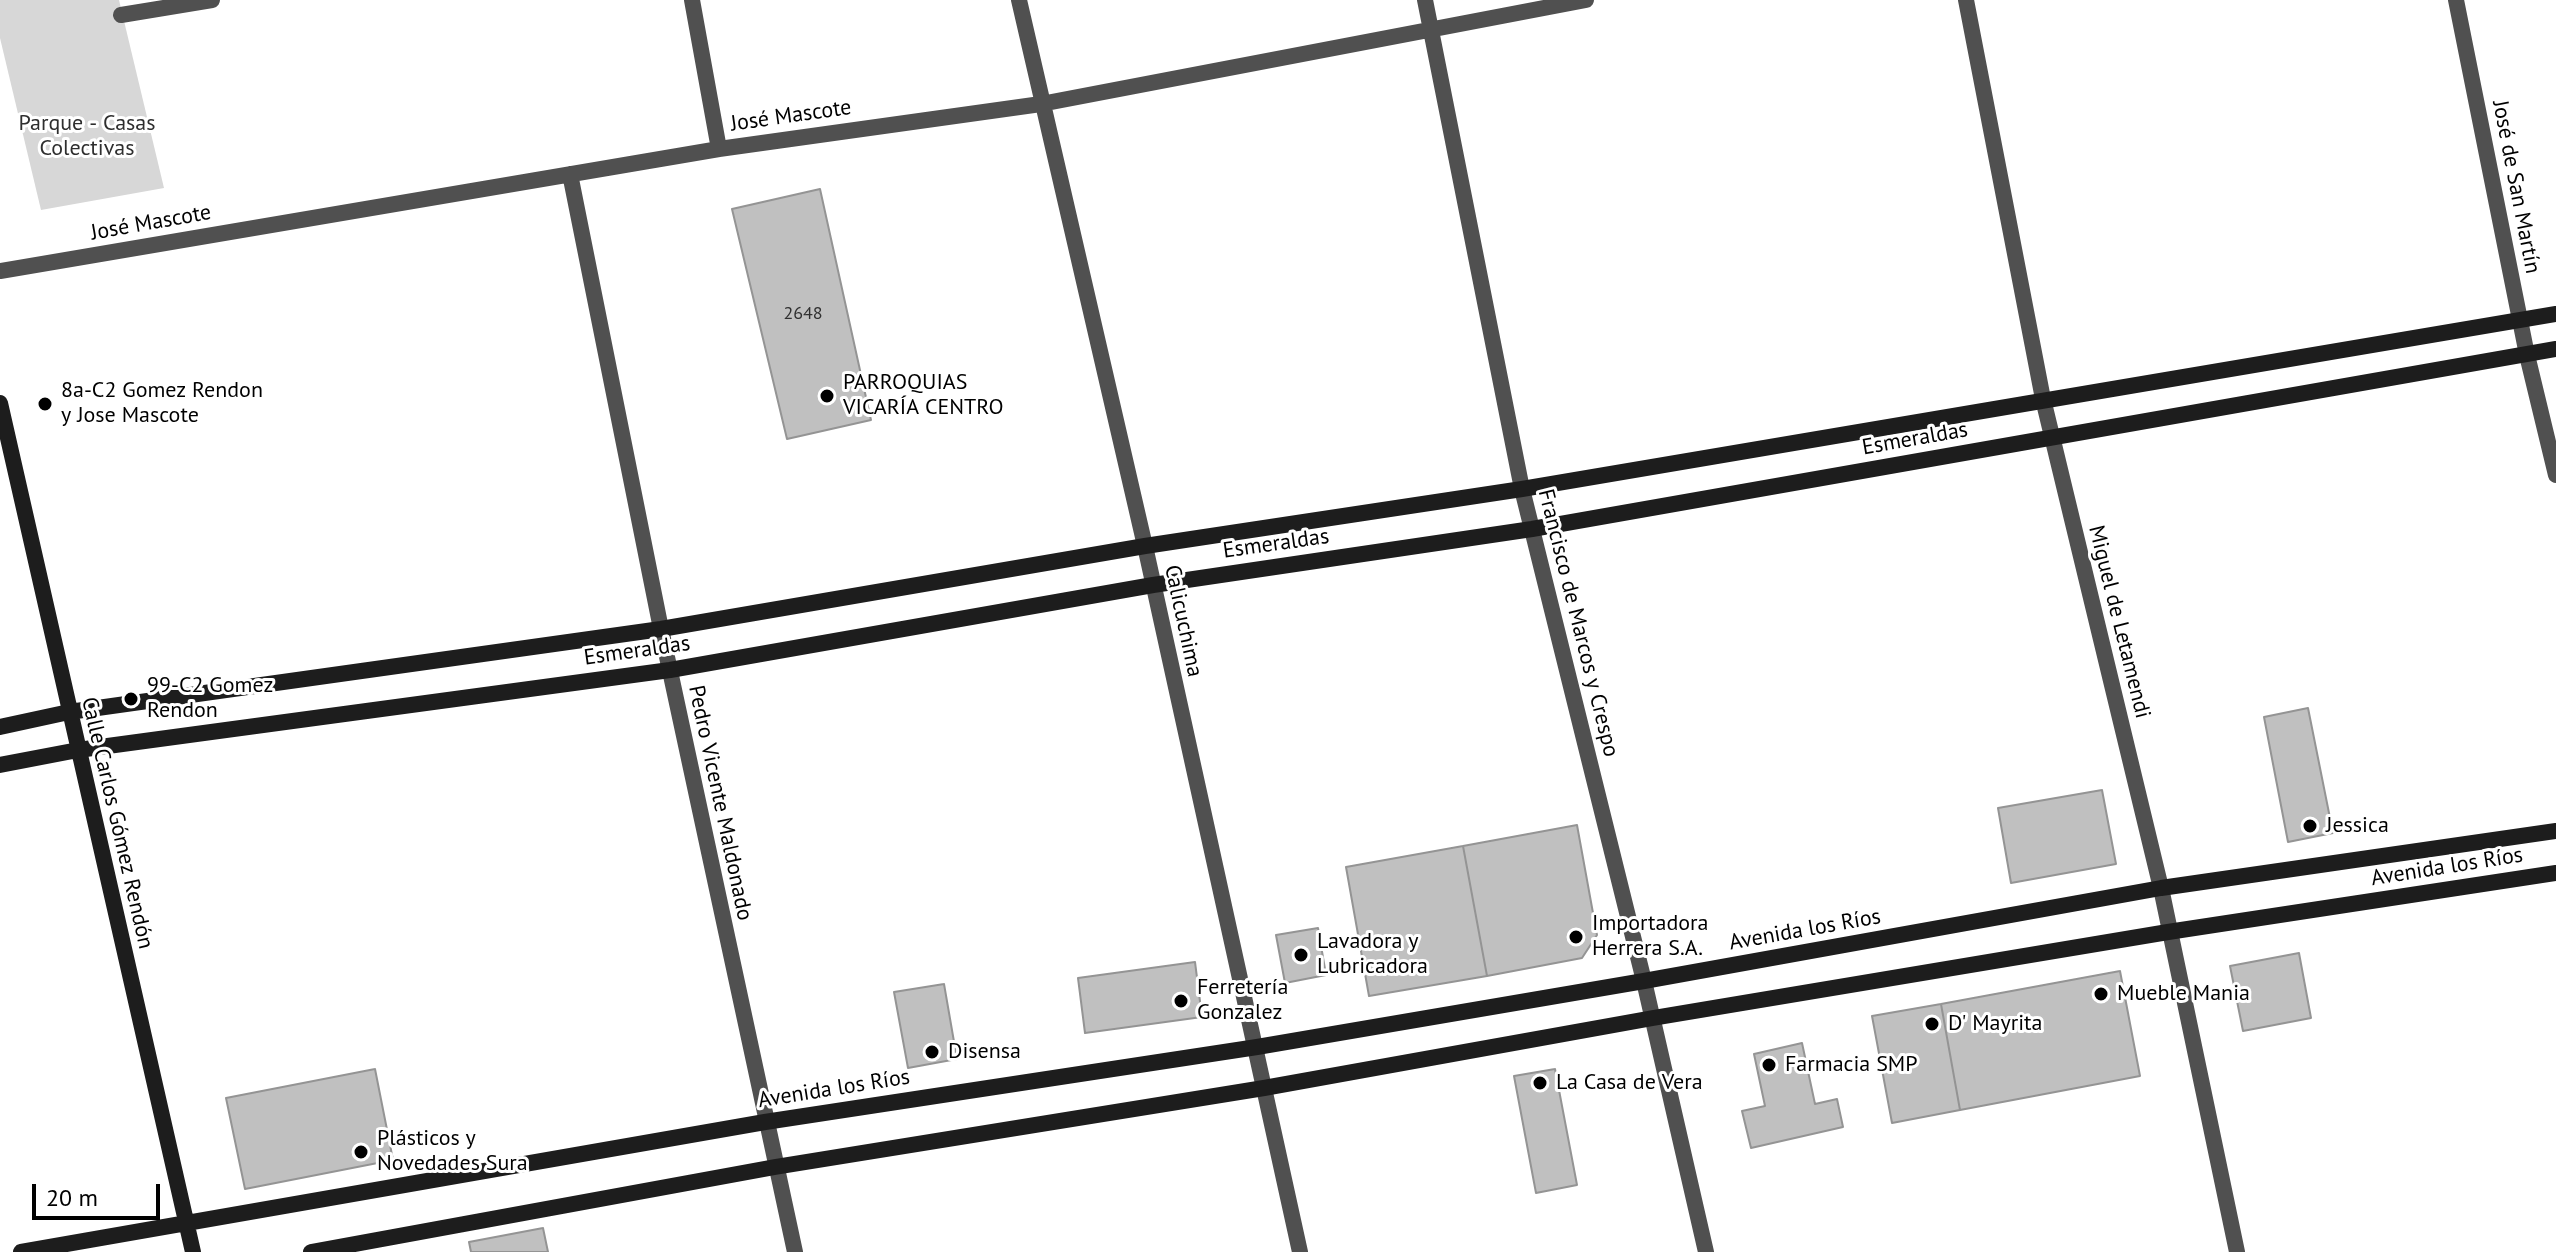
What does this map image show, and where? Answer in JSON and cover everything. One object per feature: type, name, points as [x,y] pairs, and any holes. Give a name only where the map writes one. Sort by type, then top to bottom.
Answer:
[{"type":"main road","name":"Esmeraldas","points":[[0,727],[69,712],[661,629],[1145,546],[1522,489],[2556,314]]},
{"type":"main road","name":"Esmeraldas","points":[[0,765],[78,750],[670,670],[1153,585],[1532,529],[2556,349]]},
{"type":"main road","name":"Calle Carlos Gómez Rendón","points":[[0,403],[193,1252]]},
{"type":"main road","name":"Avenida los Ríos","points":[[21,1252],[765,1122],[1257,1047],[2161,888],[2556,831]]},
{"type":"main road","name":"Avenida los Ríos","points":[[311,1252],[775,1167],[1264,1088],[1653,1018],[2168,932],[2556,873]]},
{"type":"street","points":[[121,15],[212,0]]},
{"type":"street","points":[[692,0],[719,149]]},
{"type":"street","name":"Calicuchima","points":[[1019,0],[1145,546],[1300,1252]]},
{"type":"street","name":"Francisco de Marcos y Crespo","points":[[1425,0],[1522,489],[1653,1018],[1706,1252]]},
{"type":"street","name":"José Mascote","points":[[0,271],[719,149],[1041,104],[1430,27],[1586,0]]},
{"type":"street","name":"Miguel de Letamendi","points":[[1966,0],[2043,399],[2161,888],[2237,1252]]},
{"type":"street","name":"José de San Martín","points":[[2456,0],[2527,355],[2556,475]]},
{"type":"street","name":"Pedro Vicente Maldonado","points":[[570,174],[661,629],[795,1252]]},
{"type":"green space","name":"Parque - Casas Colectivas","points":[[0,0],[119,0],[164,188],[41,210],[0,38]]},
{"type":"building","points":[[820,189],[871,420],[787,439],[732,209]]},
{"type":"building","points":[[2308,708],[2333,833],[2288,842],[2264,717]]},
{"type":"building","points":[[2102,790],[2116,864],[2011,883],[1998,808]]},
{"type":"building","points":[[1577,825],[1597,935],[1582,958],[1487,976],[1463,846]]},
{"type":"building","points":[[1463,846],[1487,976],[1369,996],[1346,867]]},
{"type":"building","name":"Lavadora y Lubricadora","points":[[1318,928],[1326,975],[1285,983],[1276,935]]},
{"type":"building","points":[[2299,953],[2311,1018],[2243,1031],[2230,966]]},
{"type":"building","points":[[1195,962],[1202,1017],[1085,1033],[1078,978]]},
{"type":"building","points":[[2120,971],[2140,1076],[1960,1110],[1941,1004]]},
{"type":"building","points":[[944,984],[957,1059],[908,1068],[894,992]]},
{"type":"building","points":[[1941,1004],[1960,1110],[1892,1123],[1872,1016]]},
{"type":"building","points":[[1802,1043],[1815,1104],[1837,1099],[1843,1127],[1751,1148],[1742,1111],[1765,1106],[1754,1054]]},
{"type":"building","points":[[375,1069],[393,1160],[245,1189],[226,1098]]},
{"type":"building","points":[[1555,1069],[1577,1185],[1536,1193],[1514,1076]]},
{"type":"building","points":[[543,1228],[548,1252],[471,1252],[469,1242]]},
{"type":"place","name":"PARROQUIAS VICARÍA CENTRO","points":[[827,396]]},
{"type":"place","name":"8a-C2 Gomez Rendon y Jose Mascote","points":[[45,404]]},
{"type":"place","name":"99-C2 Gomez Rendon","points":[[131,699]]},
{"type":"place","name":"Jessica","points":[[2310,826]]},
{"type":"place","name":"Importadora Herrera S.A.","points":[[1576,937]]},
{"type":"place","name":"Lavadora y Lubricadora","points":[[1301,955]]},
{"type":"place","name":"Mueble Mania","points":[[2101,994]]},
{"type":"place","name":"Ferretería Gonzalez","points":[[1181,1001]]},
{"type":"place","name":"D' Mayrita","points":[[1932,1024]]},
{"type":"place","name":"Disensa","points":[[932,1052]]},
{"type":"place","name":"Farmacia SMP","points":[[1769,1065]]},
{"type":"place","name":"La Casa de Vera","points":[[1540,1083]]},
{"type":"place","name":"Plásticos y Novedades Sura","points":[[361,1152]]}]
